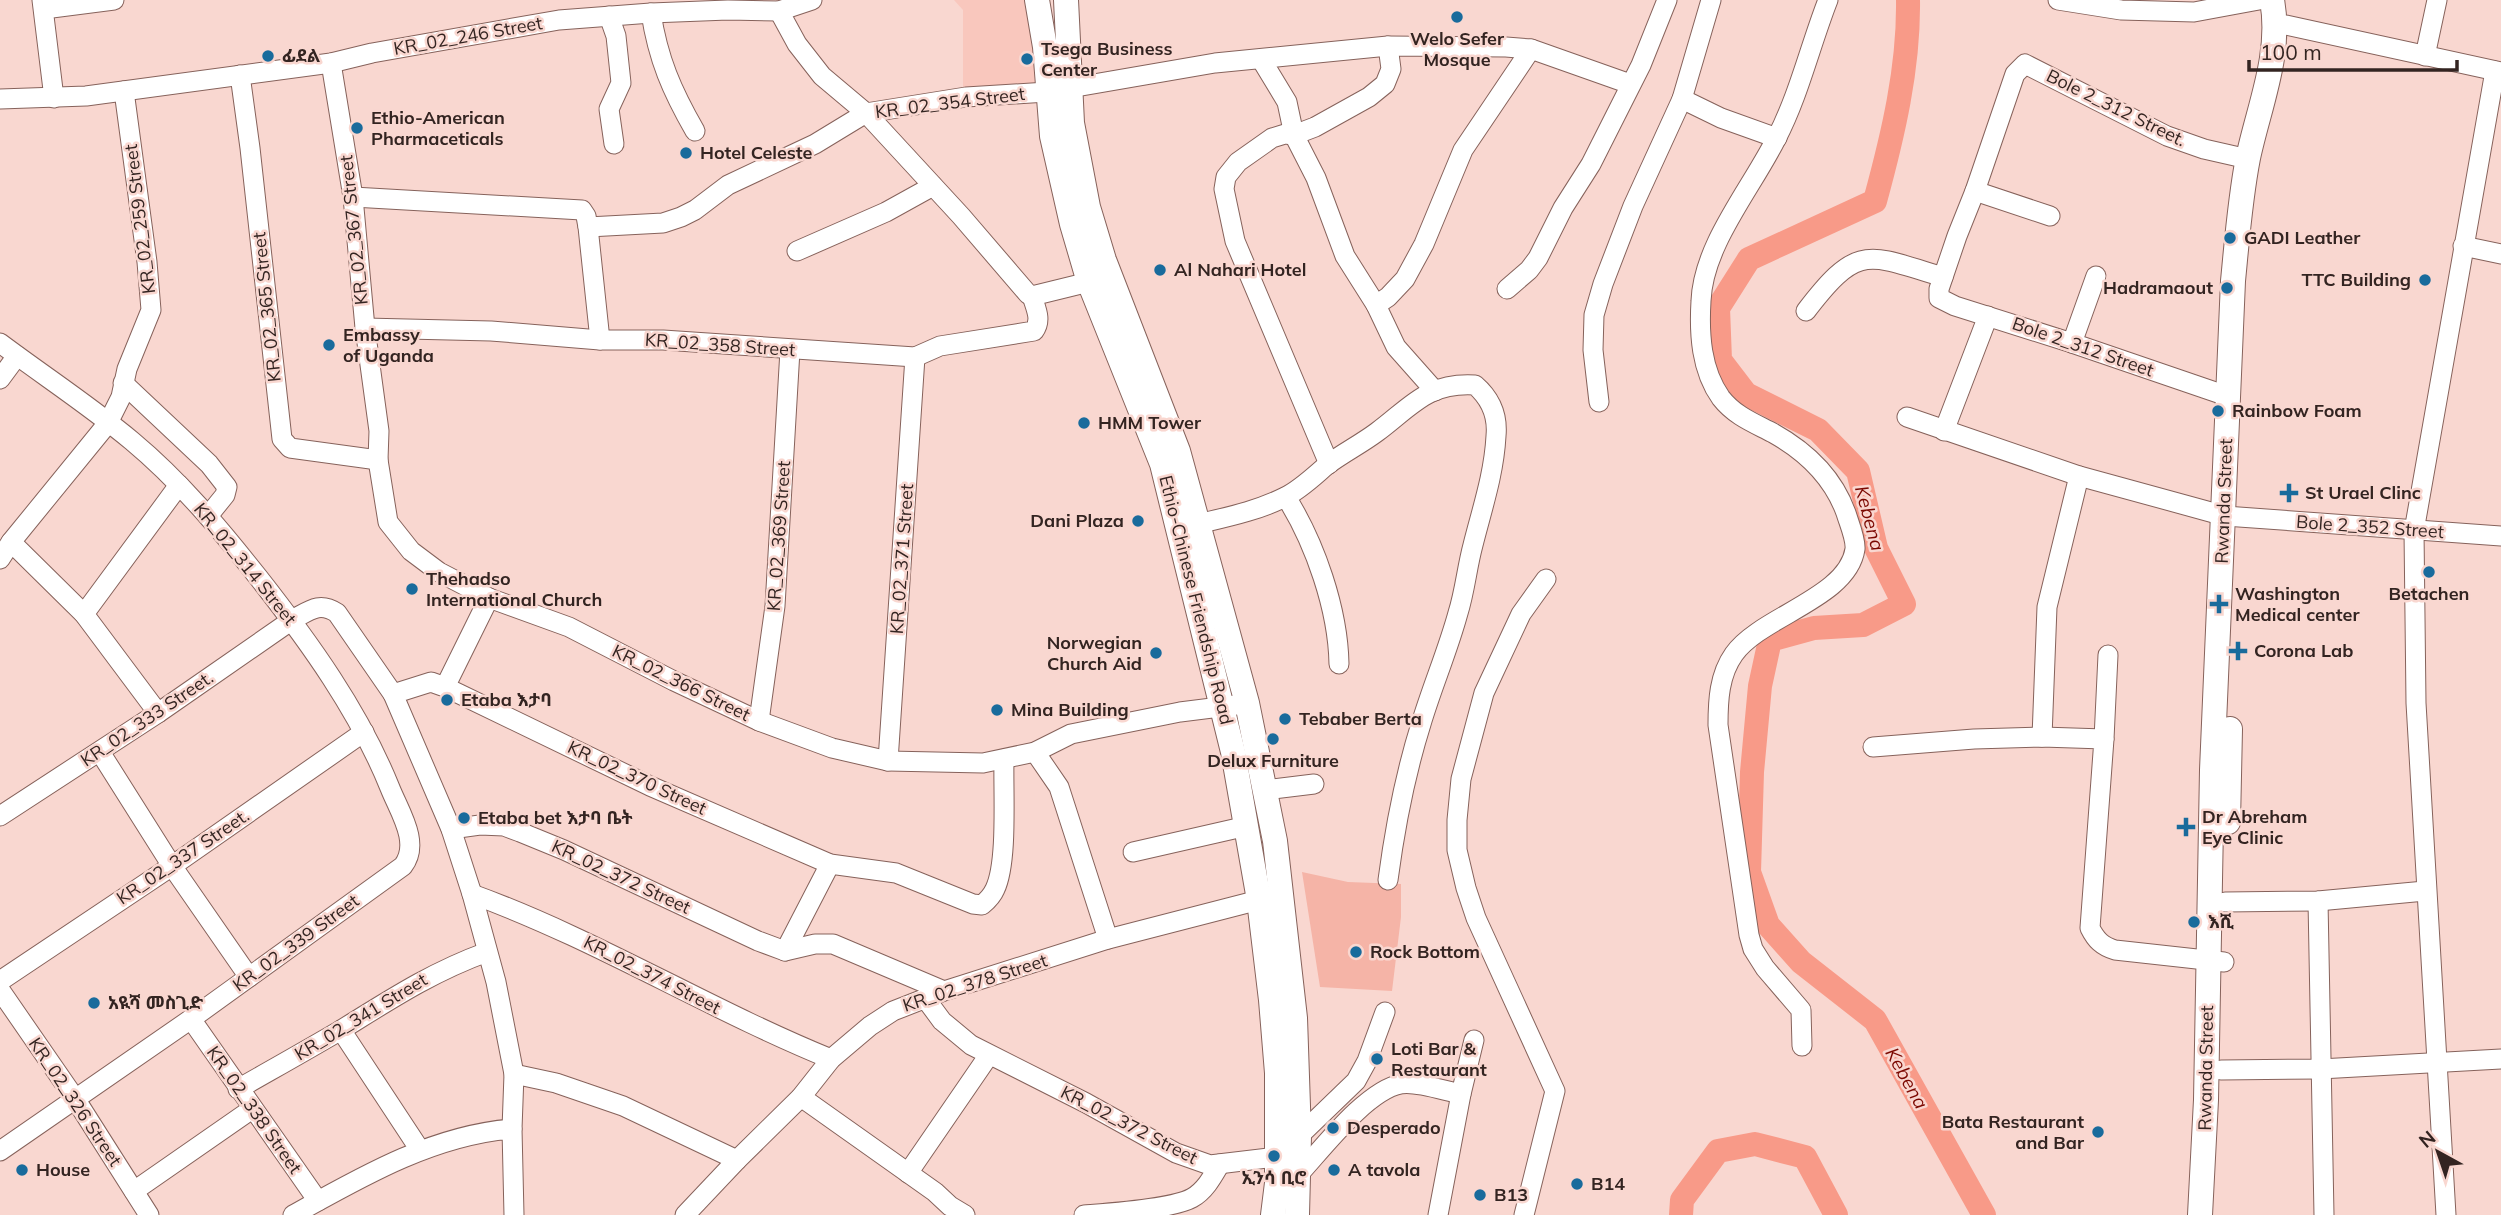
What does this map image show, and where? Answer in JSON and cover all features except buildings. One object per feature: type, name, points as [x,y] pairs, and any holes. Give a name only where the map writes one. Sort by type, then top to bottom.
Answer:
[{"type":"main road","name":"Ethio-Chinese Friendship Road","points":[[1037,0],[1045,47],[1072,123],[1088,207],[1104,260],[1178,451],[1198,524],[1235,705],[1277,1073],[1273,1215]]},
{"type":"main road","name":"Ethio-Chinese Friendship Road","points":[[1066,0],[1059,90],[1052,136],[1072,224],[1089,282],[1162,464],[1235,705],[1265,790],[1275,841],[1295,1018],[1299,1136],[1297,1215]]},
{"type":"main road","name":"Rwanda Street","points":[[2200,1215],[2216,962],[2225,902],[2232,517],[2227,396],[2237,234],[2248,159],[2267,82],[2260,78],[2259,0]]},
{"type":"main road","points":[[2267,82],[2275,22],[2272,0]]},
{"type":"main road","name":"Rwanda Street","points":[[2217,1215],[2221,1069],[2212,771],[2244,380],[2252,244],[2257,194],[2286,25],[2287,0]]},
{"type":"street","points":[[0,99],[54,98],[43,5],[114,0]]},
{"type":"street","name":"KR_02_246 Street","points":[[54,98],[331,63],[525,24],[651,13],[779,11],[812,0]]},
{"type":"street","points":[[1507,289],[1529,270],[1538,258],[1563,208],[1611,127],[1641,65],[1667,0]]},
{"type":"street","points":[[1695,0],[1705,21]]},
{"type":"street","points":[[1599,402],[1593,349],[1594,315],[1633,206],[1682,99],[1711,0]]},
{"type":"street","points":[[1802,1046],[1801,1010],[1765,968],[1753,949],[1749,935],[1718,726],[1718,700],[1735,652],[1752,637],[1838,580],[1851,565],[1856,546],[1839,496],[1828,477],[1796,447],[1741,418],[1721,397],[1703,357],[1701,298],[1705,275],[1717,242],[1777,138],[1828,0]]},
{"type":"street","points":[[2058,0],[2121,10],[2194,12],[2259,0]]},
{"type":"street","points":[[2425,56],[2437,0]]},
{"type":"street","points":[[779,11],[797,44],[822,76],[866,113],[1023,290],[1032,296],[1089,282]]},
{"type":"street","points":[[651,13],[656,45],[667,76],[695,131]]},
{"type":"street","points":[[609,16],[616,36],[621,83],[609,109],[614,144]]},
{"type":"street","points":[[2286,25],[2498,72],[2463,246],[2414,531],[2416,703],[2445,1215]]},
{"type":"street","points":[[1329,464],[1235,241],[1224,189],[1226,177],[1238,162],[1272,138],[1284,134],[1294,135],[1315,127],[1369,97],[1385,84],[1391,69],[1388,46]]},
{"type":"street","name":"KR_02_354 Street","points":[[588,227],[663,223],[681,217],[728,185],[815,144],[866,113],[965,97],[1059,90],[1215,63],[1388,46],[1531,49],[1630,84]]},
{"type":"street","points":[[1376,305],[1388,298],[1405,279],[1424,244],[1463,150],[1531,49]]},
{"type":"street","points":[[1261,59],[1287,102],[1294,135],[1316,178],[1345,256],[1376,305],[1396,347],[1435,391]]},
{"type":"street","name":"KR_02_367 Street","points":[[331,63],[353,197],[365,328],[379,431],[378,460],[387,522]]},
{"type":"street","name":"Bole 2_312 Street.","points":[[1975,191],[2015,74],[2025,64],[2166,136],[2204,149],[2248,159]]},
{"type":"street","name":"KR_02_365 Street","points":[[240,75],[252,160],[282,439],[290,447],[378,460]]},
{"type":"street","name":"KR_02_259 Street","points":[[0,559],[108,422],[121,397],[123,383],[151,310],[124,91]]},
{"type":"street","points":[[1682,99],[1720,118],[1777,138]]},
{"type":"street","points":[[797,251],[886,212],[933,186]]},
{"type":"street","points":[[1806,311],[1827,283],[1847,266],[1859,260],[1903,264],[1943,277],[1975,191],[2050,216]]},
{"type":"street","points":[[353,197],[577,209],[586,216],[588,227],[600,340]]},
{"type":"street","points":[[2463,246],[2501,254]]},
{"type":"street","points":[[2072,343],[2096,276]]},
{"type":"street","name":"Bole 2_312 Street","points":[[1943,277],[1939,298],[1955,306],[2227,396]]},
{"type":"street","name":"KR_02_358 Street","points":[[365,328],[492,331],[600,340],[687,341],[915,358],[940,346],[1034,331],[1038,318],[1032,296]]},
{"type":"street","points":[[1944,431],[1988,316]]},
{"type":"street","name":"KR_02_314 Street","points":[[0,344],[108,422],[179,485],[208,516],[292,620],[364,732],[389,786],[408,833],[411,848]]},
{"type":"street","name":"KR_02_369 Street","points":[[759,721],[775,606],[790,350]]},
{"type":"street","points":[[0,379],[17,356]]},
{"type":"street","name":"KR_02_371 Street","points":[[888,761],[915,358]]},
{"type":"street","points":[[123,383],[209,464],[227,487],[225,495],[208,516]]},
{"type":"street","points":[[1198,524],[1286,497],[1378,431],[1414,401],[1447,386],[1475,385],[1493,406],[1497,434],[1490,483],[1472,547],[1459,612],[1420,726],[1409,768],[1396,822],[1388,880]]},
{"type":"street","name":"Bole 2_352 Street","points":[[1907,418],[2079,477],[2232,517],[2501,536]]},
{"type":"street","points":[[2042,737],[2047,607],[2079,477]]},
{"type":"street","points":[[85,614],[179,485]]},
{"type":"street","points":[[1286,497],[1312,544],[1333,613],[1339,645],[1339,664]]},
{"type":"street","name":"KR_02_366 Street","points":[[387,522],[411,551],[439,572],[489,598],[569,627],[759,721],[832,748],[888,761],[983,763],[1035,752],[1071,734],[1180,712],[1235,705]]},
{"type":"street","points":[[11,542],[85,614],[158,713]]},
{"type":"street","points":[[1524,1215],[1555,1091],[1476,918],[1457,850],[1457,820],[1461,779],[1484,693],[1521,614],[1546,579]]},
{"type":"street","points":[[489,598],[445,687],[430,682],[393,694],[451,829],[487,952],[514,1073],[514,1215]]},
{"type":"street","name":"KR_02_333 Street.","points":[[0,816],[100,752],[292,620],[316,607],[327,607],[337,613],[393,694]]},
{"type":"street","points":[[2108,655],[2090,928],[2104,947],[2216,962]]},
{"type":"street","name":"KR_02_370 Street","points":[[445,687],[650,786],[831,864],[896,873],[973,904],[982,905],[991,897],[1002,866],[1004,759]]},
{"type":"street","name":"KR_02_337 Street.","points":[[0,981],[172,866],[364,732]]},
{"type":"street","points":[[1873,747],[1974,739],[2104,739]]},
{"type":"street","points":[[100,752],[172,866],[250,977]]},
{"type":"street","points":[[1035,752],[1059,787],[1108,939]]},
{"type":"street","points":[[1265,790],[1314,784]]},
{"type":"street","name":"KR_02_372 Street","points":[[451,829],[480,825],[504,826],[564,849],[758,941],[785,951]]},
{"type":"street","points":[[1133,852],[1247,826]]},
{"type":"street","name":"KR_02_339 Street","points":[[0,1151],[191,1019],[403,866],[410,858],[411,848]]},
{"type":"street","points":[[785,951],[831,864]]},
{"type":"street","points":[[2225,902],[2318,901],[2425,891]]},
{"type":"street","name":"KR_02_374 Street","points":[[472,894],[551,925],[776,1037],[831,1059]]},
{"type":"street","name":"KR_02_378 Street","points":[[685,1215],[801,1097],[831,1059],[870,1026],[893,1011],[944,991],[1108,939],[1259,900]]},
{"type":"street","points":[[2318,901],[2324,1215]]},
{"type":"street","points":[[785,951],[815,944],[833,944],[944,991]]},
{"type":"street","name":"KR_02_341 Street","points":[[238,1089],[440,970],[487,952]]},
{"type":"street","name":"KR_02_326 Street","points":[[0,990],[76,1100],[149,1215]]},
{"type":"street","name":"KR_02_372 Street","points":[[925,998],[955,1033],[989,1055],[1086,1102],[1176,1153],[1201,1163],[1220,1164],[1276,1157]]},
{"type":"street","points":[[1299,1136],[1356,1081],[1367,1061],[1385,1012]]},
{"type":"street","name":"KR_02_338 Street","points":[[191,1019],[318,1201]]},
{"type":"street","points":[[341,1030],[420,1150]]},
{"type":"street","points":[[1438,1215],[1474,1040]]},
{"type":"street","points":[[908,1173],[989,1055]]},
{"type":"street","points":[[2221,1069],[2320,1069],[2501,1059]]},
{"type":"street","points":[[514,1073],[556,1083],[624,1106],[737,1160]]},
{"type":"street","points":[[1299,1174],[1369,1100],[1389,1087],[1404,1083],[1461,1094]]},
{"type":"street","points":[[801,1097],[965,1215]]},
{"type":"street","points":[[134,1191],[252,1109]]},
{"type":"street","points":[[293,1215],[420,1150],[482,1132],[512,1129]]},
{"type":"street","points":[[1084,1215],[1146,1208],[1191,1199],[1207,1185],[1220,1164]]},
{"type":"shaded area","points":[[954,0],[1031,0],[1035,86],[963,89],[963,10]]},
{"type":"shaded area","name":"Rock Bottom","points":[[1302,872],[1348,882],[1401,884],[1401,917],[1392,991],[1320,987]]},
{"type":"waterway","name":"Kebena","points":[[1908,0],[1906,51],[1899,101],[1875,201],[1749,259],[1718,308],[1720,360],[1746,394],[1818,430],[1858,471],[1876,548],[1904,604],[1863,625],[1814,628],[1770,640],[1760,686],[1752,772],[1749,872],[1768,925],[1801,962],[1875,1020],[1984,1215]]},
{"type":"waterway","name":"Kebena","points":[[1681,1215],[1682,1200],[1718,1151],[1755,1144],[1805,1157],[1836,1215]]},
{"type":"place","name":"Welo Sefer Mosque","points":[[1457,17]]},
{"type":"place","name":"ፊደል","points":[[268,56]]},
{"type":"place","name":"Tsega Business Center","points":[[1027,59]]},
{"type":"place","name":"Ethio-American Pharmaceticals","points":[[357,128]]},
{"type":"place","name":"Hotel Celeste","points":[[686,153]]},
{"type":"place","name":"GADI Leather","points":[[2230,238]]},
{"type":"place","name":"Al Nahari Hotel","points":[[1160,270]]},
{"type":"place","name":"TTC Building","points":[[2425,280]]},
{"type":"place","name":"Hadramaout","points":[[2227,288]]},
{"type":"place","name":"Embassy of Uganda","points":[[329,345]]},
{"type":"place","name":"Rainbow Foam","points":[[2218,411]]},
{"type":"place","name":"HMM Tower","points":[[1084,423]]},
{"type":"place","name":"St Urael Clinc","points":[[2289,493]]},
{"type":"place","name":"Dani Plaza","points":[[1138,521]]},
{"type":"place","name":"Betachen","points":[[2429,572]]},
{"type":"place","name":"Thehadso International Church","points":[[412,589]]},
{"type":"place","name":"Washington Medical center","points":[[2219,604]]},
{"type":"place","name":"Corona Lab","points":[[2238,651]]},
{"type":"place","name":"Norwegian Church Aid","points":[[1156,653]]},
{"type":"place","name":"Etaba እታባ","points":[[447,700]]},
{"type":"place","name":"Mina Building","points":[[997,710]]},
{"type":"place","name":"Tebaber Berta","points":[[1285,719]]},
{"type":"place","name":"Delux Furniture","points":[[1273,739]]},
{"type":"place","name":"Etaba bet እታባ ቤት","points":[[464,818]]},
{"type":"place","name":"Dr Abreham Eye Clinic","points":[[2186,827]]},
{"type":"place","name":"እሺ","points":[[2194,922]]},
{"type":"place","name":"Rock Bottom","points":[[1356,952]]},
{"type":"place","name":"አዪሻ መስጊድ","points":[[94,1003]]},
{"type":"place","name":"Loti Bar & Restaurant","points":[[1377,1059]]},
{"type":"place","name":"Desperado","points":[[1333,1128]]},
{"type":"place","name":"Bata Restaurant and Bar","points":[[2098,1132]]},
{"type":"place","name":"ኢንሳ ቢሮ","points":[[1274,1156]]},
{"type":"place","name":"House","points":[[22,1170]]},
{"type":"place","name":"A tavola","points":[[1334,1170]]},
{"type":"place","name":"B14","points":[[1577,1184]]},
{"type":"place","name":"B13","points":[[1480,1195]]}]
